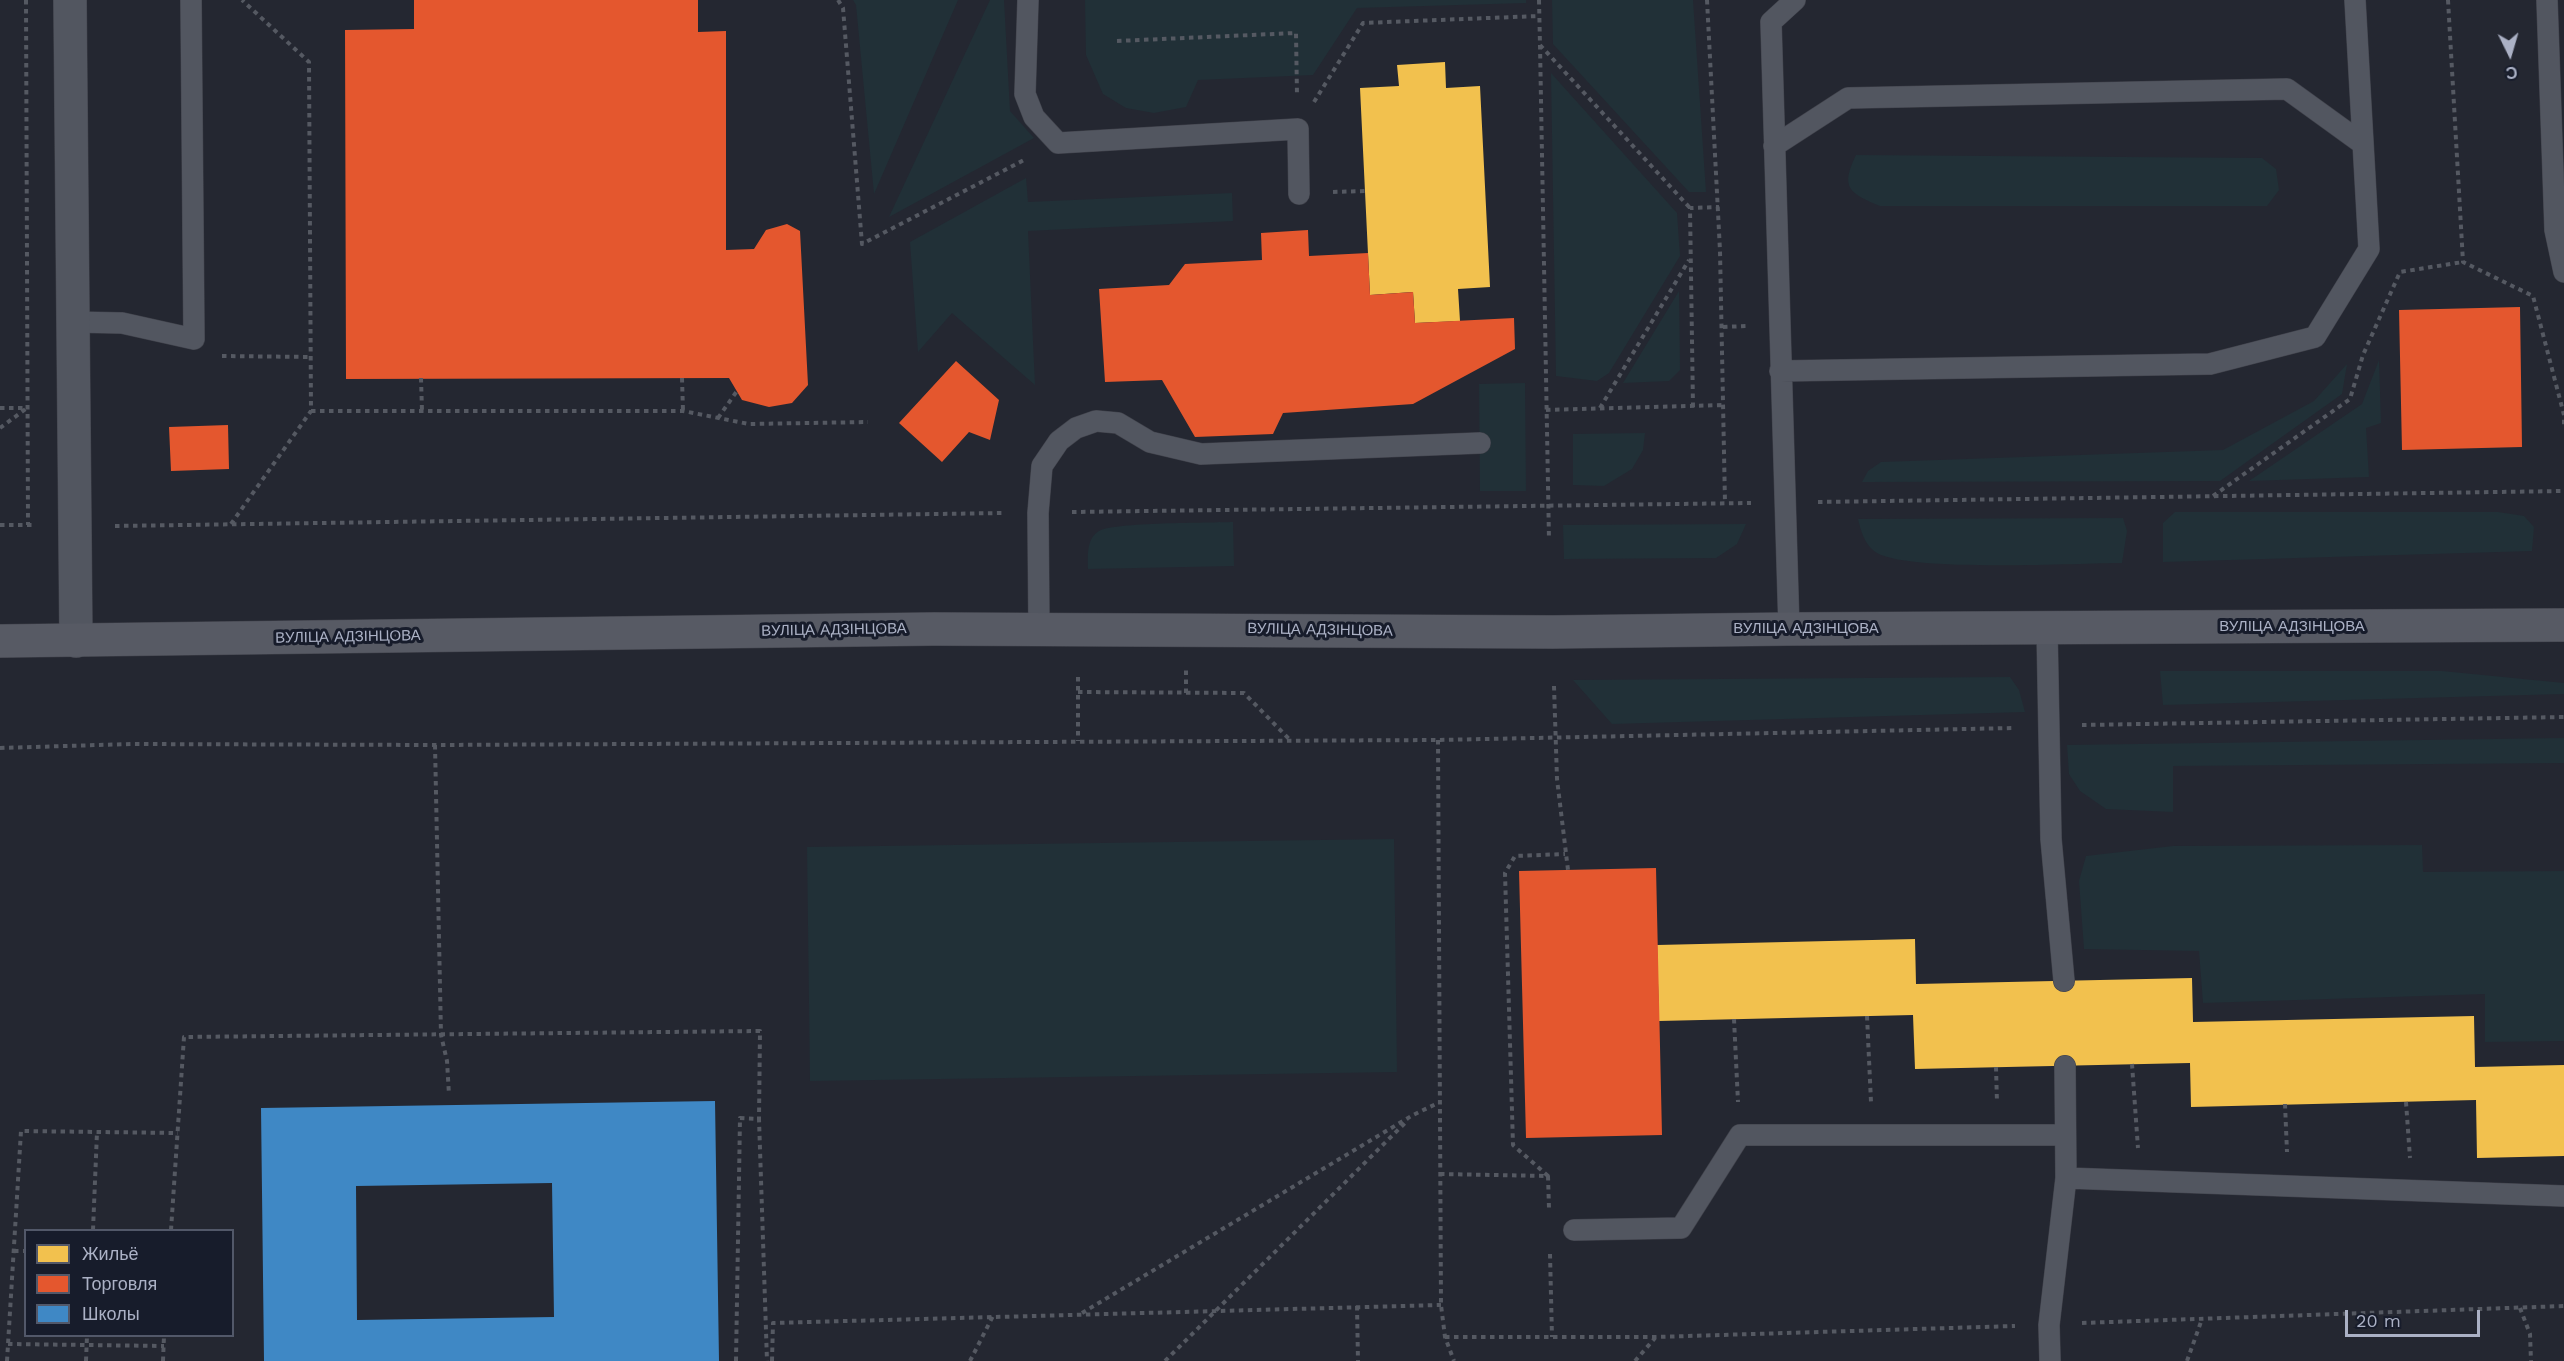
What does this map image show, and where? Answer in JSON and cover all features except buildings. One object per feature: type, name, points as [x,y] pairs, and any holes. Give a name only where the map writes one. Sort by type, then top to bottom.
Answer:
[{"type":"main road","name":"ВУЛІЦА АДЗІНЦОВА","points":[[0,641],[934,629],[1562,632],[1789,628],[2564,625]]},
{"type":"street","points":[[70,0],[76,641]]},
{"type":"lane","points":[[73,322],[122,324],[194,339],[191,0]]},
{"type":"lane","points":[[1028,0],[1025,94],[1034,117],[1058,143],[1298,129],[1299,194]]},
{"type":"lane","points":[[1789,628],[1771,22],[1796,0]]},
{"type":"lane","points":[[1780,371],[2210,364],[2315,337],[2369,249],[2355,0]]},
{"type":"lane","points":[[2547,0],[2555,230],[2564,272]]},
{"type":"lane","points":[[1774,146],[1848,98],[2288,89],[2363,144]]},
{"type":"lane","points":[[1039,630],[1038,513],[1042,466],[1059,441],[1076,428],[1096,421],[1118,423],[1150,442],[1201,454],[1480,442]]},
{"type":"lane","points":[[2047,628],[2050,839],[2064,981]]},
{"type":"lane","points":[[2050,1361],[2049,1324],[2066,1178],[2064,1135],[2066,1066]]},
{"type":"lane","points":[[1574,1230],[1681,1228],[1740,1135],[2064,1135]]},
{"type":"lane","points":[[2066,1178],[2564,1196]]},
{"type":"path","points":[[26,0],[28,525]]},
{"type":"path","points":[[230,524],[311,411],[309,62],[242,0]]},
{"type":"path","points":[[838,0],[843,8],[862,244],[1058,143]]},
{"type":"path","points":[[1539,0],[1548,540]]},
{"type":"path","points":[[1707,0],[1719,207],[1725,503]]},
{"type":"path","points":[[2448,0],[2463,262]]},
{"type":"path","points":[[1298,129],[1363,23],[1539,16]]},
{"type":"path","points":[[1117,41],[1296,33],[1298,129]]},
{"type":"path","points":[[1540,45],[1690,208],[1693,407]]},
{"type":"path","points":[[1690,208],[1719,207]]},
{"type":"path","points":[[1600,409],[1690,258]]},
{"type":"path","points":[[2212,496],[2350,399],[2363,355],[2400,272],[2463,262],[2533,296],[2564,414],[2564,427]]},
{"type":"path","points":[[211,356],[311,357]]},
{"type":"path","points":[[421,378],[422,411]]},
{"type":"path","points":[[682,378],[683,411]]},
{"type":"path","points":[[718,418],[737,391]]},
{"type":"path","points":[[1545,410],[1724,405]]},
{"type":"path","points":[[0,408],[28,408]]},
{"type":"path","points":[[0,428],[28,408]]},
{"type":"path","points":[[311,411],[683,411],[749,424],[868,422]]},
{"type":"path","points":[[75,526],[2564,491]]},
{"type":"path","points":[[1077,676],[1078,741]]},
{"type":"path","points":[[1554,686],[1557,779],[1568,870]]},
{"type":"path","points":[[1078,692],[1244,693],[1290,740]]},
{"type":"path","points":[[0,748],[131,744],[435,745],[1557,739],[2048,728],[2141,723],[2564,717]]},
{"type":"path","points":[[1438,740],[1438,1103],[1441,1305],[1445,1337],[1454,1361]]},
{"type":"path","points":[[435,745],[441,1035],[447,1061],[449,1095]]},
{"type":"path","points":[[1549,1211],[1548,1176],[1513,1145],[1505,873],[1515,856],[1565,854]]},
{"type":"path","points":[[1867,1016],[1873,1135]]},
{"type":"path","points":[[1734,1019],[1740,1135]]},
{"type":"path","points":[[171,1229],[184,1037],[760,1031],[759,1119],[766,1361]]},
{"type":"path","points":[[2132,1064],[2140,1182]]},
{"type":"path","points":[[2406,1102],[2413,1191]]},
{"type":"path","points":[[1080,1314],[1413,1115],[1438,1103]]},
{"type":"path","points":[[2286,1104],[2288,1187]]},
{"type":"path","points":[[1166,1361],[1413,1115]]},
{"type":"path","points":[[736,1361],[740,1118],[759,1119]]},
{"type":"path","points":[[7,1361],[21,1131],[178,1133]]},
{"type":"path","points":[[93,1229],[98,1132]]},
{"type":"path","points":[[1440,1174],[1548,1176]]},
{"type":"path","points":[[1550,1245],[1552,1337]]},
{"type":"path","points":[[14,1251],[24,1251]]},
{"type":"path","points":[[772,1361],[773,1323],[1441,1305]]},
{"type":"path","points":[[1357,1306],[1358,1361]]},
{"type":"path","points":[[1445,1337],[1655,1337],[2564,1306]]},
{"type":"path","points":[[2520,1308],[2530,1334],[2531,1361]]},
{"type":"path","points":[[970,1361],[993,1316]]},
{"type":"path","points":[[2187,1361],[2202,1319]]},
{"type":"path","points":[[86,1361],[87,1337]]},
{"type":"path","points":[[163,1361],[164,1337]]},
{"type":"path","points":[[1635,1361],[1655,1337]]},
{"type":"path","points":[[8,1344],[164,1346]]},
{"type":"shaded area","points":[[853,0],[958,0],[874,194],[856,5]]},
{"type":"shaded area","points":[[990,0],[1004,0],[1010,111],[1034,138],[889,217]]},
{"type":"shaded area","points":[[1085,0],[1526,0],[1526,3],[1357,8],[1313,75],[1198,80],[1186,107],[1154,113],[1126,108],[1103,94],[1086,55]]},
{"type":"shaded area","points":[[1552,0],[1693,0],[1706,192],[1689,192],[1553,44]]},
{"type":"shaded area","points":[[1551,73],[1677,213],[1680,256],[1609,373],[1597,381],[1556,376]]},
{"type":"shaded area","points":[[1856,155],[2262,158],[2276,169],[2279,190],[2267,206],[1880,206],[1861,197],[1850,188],[1849,175]]},
{"type":"shaded area","points":[[1026,178],[1028,202],[1232,193],[1233,221],[1028,231],[1035,385],[952,313],[918,352],[910,242]]},
{"type":"shaded area","points":[[1679,291],[1680,370],[1669,381],[1623,383]]},
{"type":"shaded area","points":[[2379,360],[2381,423],[2366,428],[2369,477],[2249,481],[2362,404]]},
{"type":"shaded area","points":[[2347,364],[2342,394],[2220,481],[1862,482],[1868,471],[1881,462],[2223,450],[2314,401]]},
{"type":"shaded area","points":[[1525,383],[1526,491],[1480,491],[1479,384]]},
{"type":"shaded area","points":[[1645,433],[1643,450],[1632,469],[1604,486],[1573,485],[1573,434]]},
{"type":"shaded area","points":[[2175,512],[2498,512],[2524,516],[2534,527],[2532,551],[2163,562],[2163,523]]},
{"type":"shaded area","points":[[2123,518],[2127,531],[2122,563],[1992,565],[1918,562],[1890,558],[1871,548],[1863,536],[1858,519]]},
{"type":"shaded area","points":[[1233,522],[1234,566],[1088,569],[1092,538],[1099,531],[1108,528],[1141,524]]},
{"type":"shaded area","points":[[1746,524],[1737,544],[1716,558],[1564,559],[1563,525]]},
{"type":"shaded area","points":[[2160,671],[2442,671],[2564,683],[2564,694],[2163,705]]},
{"type":"shaded area","points":[[2010,677],[2019,690],[2025,712],[1612,724],[1573,680]]},
{"type":"shaded area","points":[[2564,738],[2564,763],[2173,766],[2173,812],[2106,809],[2080,791],[2069,774],[2067,745]]},
{"type":"shaded area","points":[[1394,839],[1397,1072],[810,1081],[807,847]]},
{"type":"shaded area","points":[[2422,845],[2423,872],[2564,871],[2564,1041],[2485,1042],[2485,994],[2203,1003],[2199,951],[2084,949],[2079,881],[2086,856],[2173,846]]}]
